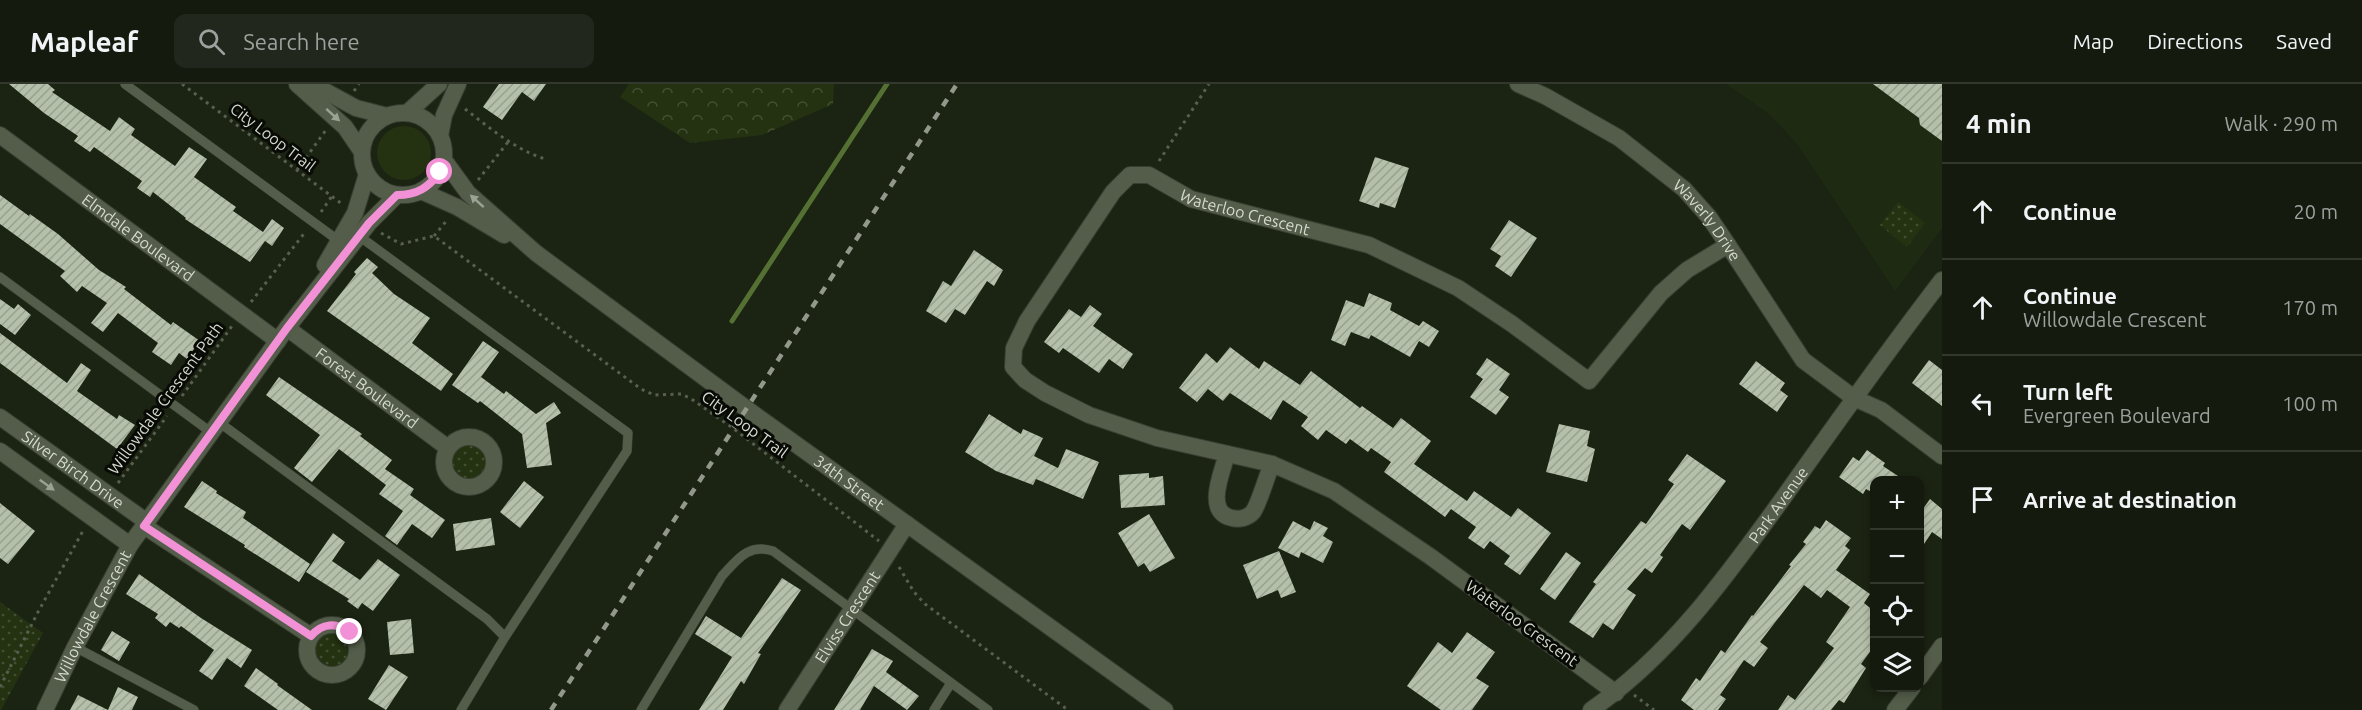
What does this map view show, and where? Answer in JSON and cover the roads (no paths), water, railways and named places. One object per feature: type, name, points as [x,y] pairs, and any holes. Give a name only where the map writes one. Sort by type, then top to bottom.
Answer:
[{"type":"street","points":[[297,84],[345,127],[362,152],[367,174],[385,192],[410,195],[421,191],[432,183],[440,172],[444,160],[444,148],[440,136],[426,121],[407,113],[387,116],[377,122],[369,130],[362,152]]},
{"type":"street","points":[[312,84],[356,108],[387,116]]},
{"type":"street","points":[[407,113],[439,84]]},
{"type":"street","points":[[440,136],[444,115],[458,84]]},
{"type":"street","name":"Waverly Drive","points":[[1518,84],[1545,96],[1619,138],[1684,189],[1709,217],[1803,360],[1854,398],[1881,410],[1942,456]]},
{"type":"street","name":"Elmdale Boulevard","points":[[0,135],[241,314],[286,330]]},
{"type":"street","name":"34th Street","points":[[444,160],[468,193],[536,253],[1165,710]]},
{"type":"street","name":"Willowdale Crescent","points":[[286,330],[355,213],[367,174]]},
{"type":"street","name":"Waterloo Crescent","points":[[1620,690],[1375,517],[1334,491],[1272,464],[1157,438],[1089,415],[1045,393],[1025,380],[1013,367],[1014,348],[1027,321],[1113,192],[1130,176],[1149,175],[1191,199],[1369,245],[1458,288],[1512,324],[1589,381],[1660,293],[1688,270],[1728,245]]},
{"type":"street","name":"34th Street","points":[[421,191],[458,207],[536,253]]},
{"type":"street","name":"Willowdale Crescent","points":[[45,710],[75,647],[130,545],[286,330],[382,208],[397,195]]},
{"type":"street","name":"Park Avenue","points":[[1591,710],[1620,690],[1685,628],[1767,520],[1942,280]]},
{"type":"street","name":"Forest Boulevard","points":[[286,330],[448,448]]},
{"type":"street","name":"Silver Birch Drive","points":[[0,417],[109,495],[145,524],[311,636]]},
{"type":"street","name":"Silver Birch Drive","points":[[0,451],[130,545]]},
{"type":"street","points":[[1227,454],[1217,492],[1216,507],[1220,514],[1232,519],[1243,519],[1253,512],[1272,464]]},
{"type":"street","name":"Elviss Crescent","points":[[787,710],[851,607],[907,524]]},
{"type":"street","points":[[1924,671],[1942,646]]},
{"type":"street","points":[[1895,710],[1908,692]]},
{"type":"lane","points":[[125,84],[339,241]]},
{"type":"lane","points":[[359,236],[628,433],[627,451],[505,637],[461,710]]},
{"type":"lane","points":[[0,277],[174,406],[216,428],[487,619],[505,637]]},
{"type":"lane","points":[[641,710],[722,576],[738,558],[751,550],[762,547],[773,551],[851,607],[988,710]]},
{"type":"lane","points":[[75,647],[194,710]]},
{"type":"lane","points":[[933,710],[951,683]]},
{"type":"waterway","points":[[732,321],[887,84]]},
{"type":"railway","points":[[551,710],[957,84]]}]
